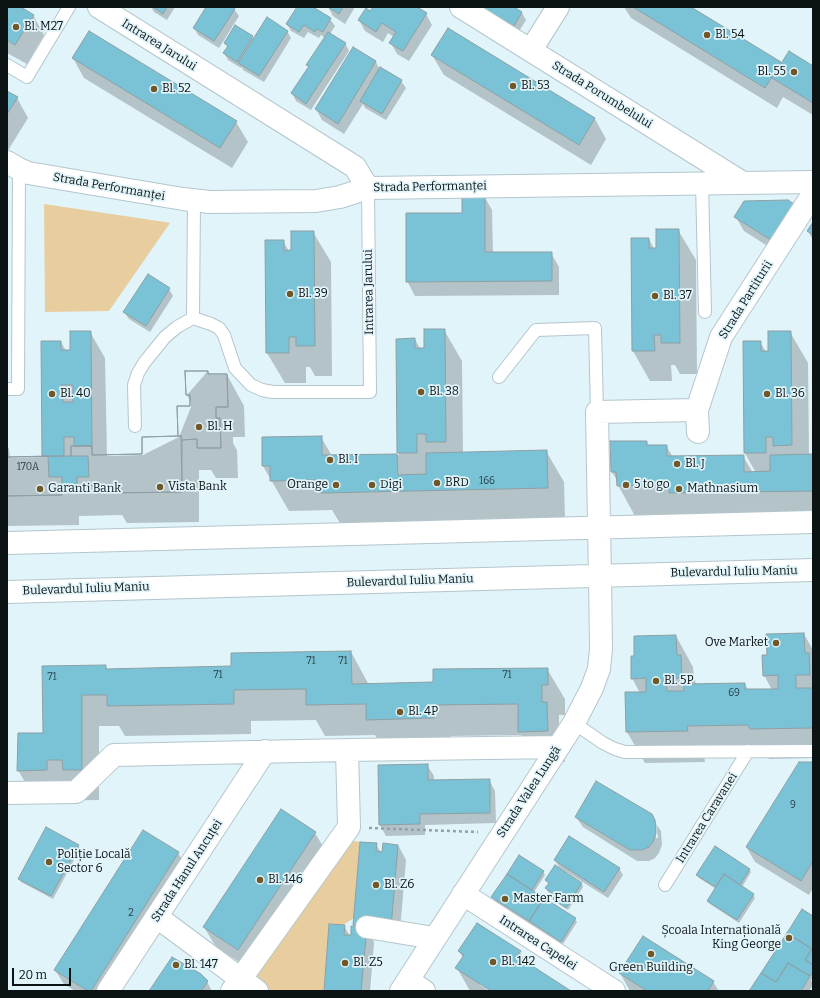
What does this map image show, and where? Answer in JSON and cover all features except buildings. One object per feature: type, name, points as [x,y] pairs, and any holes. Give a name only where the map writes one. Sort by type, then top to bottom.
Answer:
[{"type":"street","name":"Intrarea Jarului","points":[[99,7],[354,167],[368,188]]},
{"type":"street","name":"Strada Porumbelului","points":[[461,7],[743,183]]},
{"type":"street","points":[[531,50],[558,7]]},
{"type":"street","name":"Strada Performanței","points":[[13,166],[28,173],[194,201],[316,201],[340,197],[368,188],[813,182]]},
{"type":"street","name":"Strada Partiturii","points":[[698,432],[698,410],[721,337],[813,194]]},
{"type":"street","points":[[597,412],[698,410]]},
{"type":"street","name":"Strada Valea Lungă","points":[[411,987],[434,938],[574,723],[592,688],[599,669],[601,649],[597,412]]},
{"type":"street","points":[[7,543],[813,522]]},
{"type":"street","name":"Bulevardul Iuliu Maniu","points":[[7,592],[813,570]]},
{"type":"street","points":[[7,793],[76,792],[114,755],[558,747]]},
{"type":"street","points":[[157,917],[243,987],[349,827],[348,750]]},
{"type":"street","name":"Strada Hanul Ancuței","points":[[108,991],[265,752]]},
{"type":"street","name":"Intrarea Capelei","points":[[463,894],[614,991]]},
{"type":"street","points":[[367,927],[434,938]]},
{"type":"lane","points":[[7,64],[27,77],[70,7]]},
{"type":"lane","points":[[7,389],[18,389],[13,166]]},
{"type":"lane","points":[[702,184],[705,312]]},
{"type":"lane","name":"Intrarea Jarului","points":[[193,318],[219,328],[224,335],[235,368],[251,385],[262,390],[273,392],[370,392],[368,188]]},
{"type":"lane","points":[[135,426],[134,385],[138,374],[144,363],[165,337],[177,327],[193,318],[194,201]]},
{"type":"lane","points":[[499,377],[536,330],[595,328],[597,412]]},
{"type":"lane","points":[[574,723],[603,743],[625,752],[813,751]]},
{"type":"lane","name":"Intrarea Caravanei","points":[[665,885],[748,752]]},
{"type":"path","points":[[349,827],[502,833]]},
{"type":"shaded area","points":[[44,204],[170,223],[109,311],[45,312]]},
{"type":"shaded area","points":[[340,839],[360,842],[354,918],[343,925],[329,924],[324,991],[257,991],[240,979]]},
{"type":"place","name":"Bl. M27","points":[[16,27]]},
{"type":"place","name":"Bl. 54","points":[[707,35]]},
{"type":"place","name":"Bl. 55","points":[[794,72]]},
{"type":"place","name":"Bl. 53","points":[[513,86]]},
{"type":"place","name":"Bl. 52","points":[[154,89]]},
{"type":"place","name":"Bl. 39","points":[[290,294]]},
{"type":"place","name":"Bl. 37","points":[[655,296]]},
{"type":"place","name":"Bl. 38","points":[[421,392]]},
{"type":"place","name":"Bl. 40","points":[[52,394]]},
{"type":"place","name":"Bl. 36","points":[[767,394]]},
{"type":"place","name":"Bl. H","points":[[199,427]]},
{"type":"place","name":"Bl. I","points":[[330,460]]},
{"type":"place","name":"Bl. J","points":[[677,464]]},
{"type":"place","name":"BRD","points":[[437,483]]},
{"type":"place","name":"Orange","points":[[336,485]]},
{"type":"place","name":"Digi","points":[[372,485]]},
{"type":"place","name":"5 to go","points":[[626,485]]},
{"type":"place","name":"Vista Bank","points":[[160,487]]},
{"type":"place","name":"Garanti Bank","points":[[40,489]]},
{"type":"place","name":"Mathnasium","points":[[679,489]]},
{"type":"place","name":"Ove Market","points":[[776,643]]},
{"type":"place","name":"Bl. 5P","points":[[656,681]]},
{"type":"place","name":"Bl. 4P","points":[[400,712]]},
{"type":"place","name":"Poliție Locală Sector 6","points":[[49,862]]},
{"type":"place","name":"Bl. 146","points":[[260,880]]},
{"type":"place","name":"Bl. Z6","points":[[376,885]]},
{"type":"place","name":"Master Farm","points":[[505,899]]},
{"type":"place","name":"Școala Internațională King George","points":[[789,938]]},
{"type":"place","name":"Green Building","points":[[651,954]]},
{"type":"place","name":"Bl. 142","points":[[493,962]]},
{"type":"place","name":"Bl. Z5","points":[[345,963]]},
{"type":"place","name":"Bl. 147","points":[[176,965]]}]
